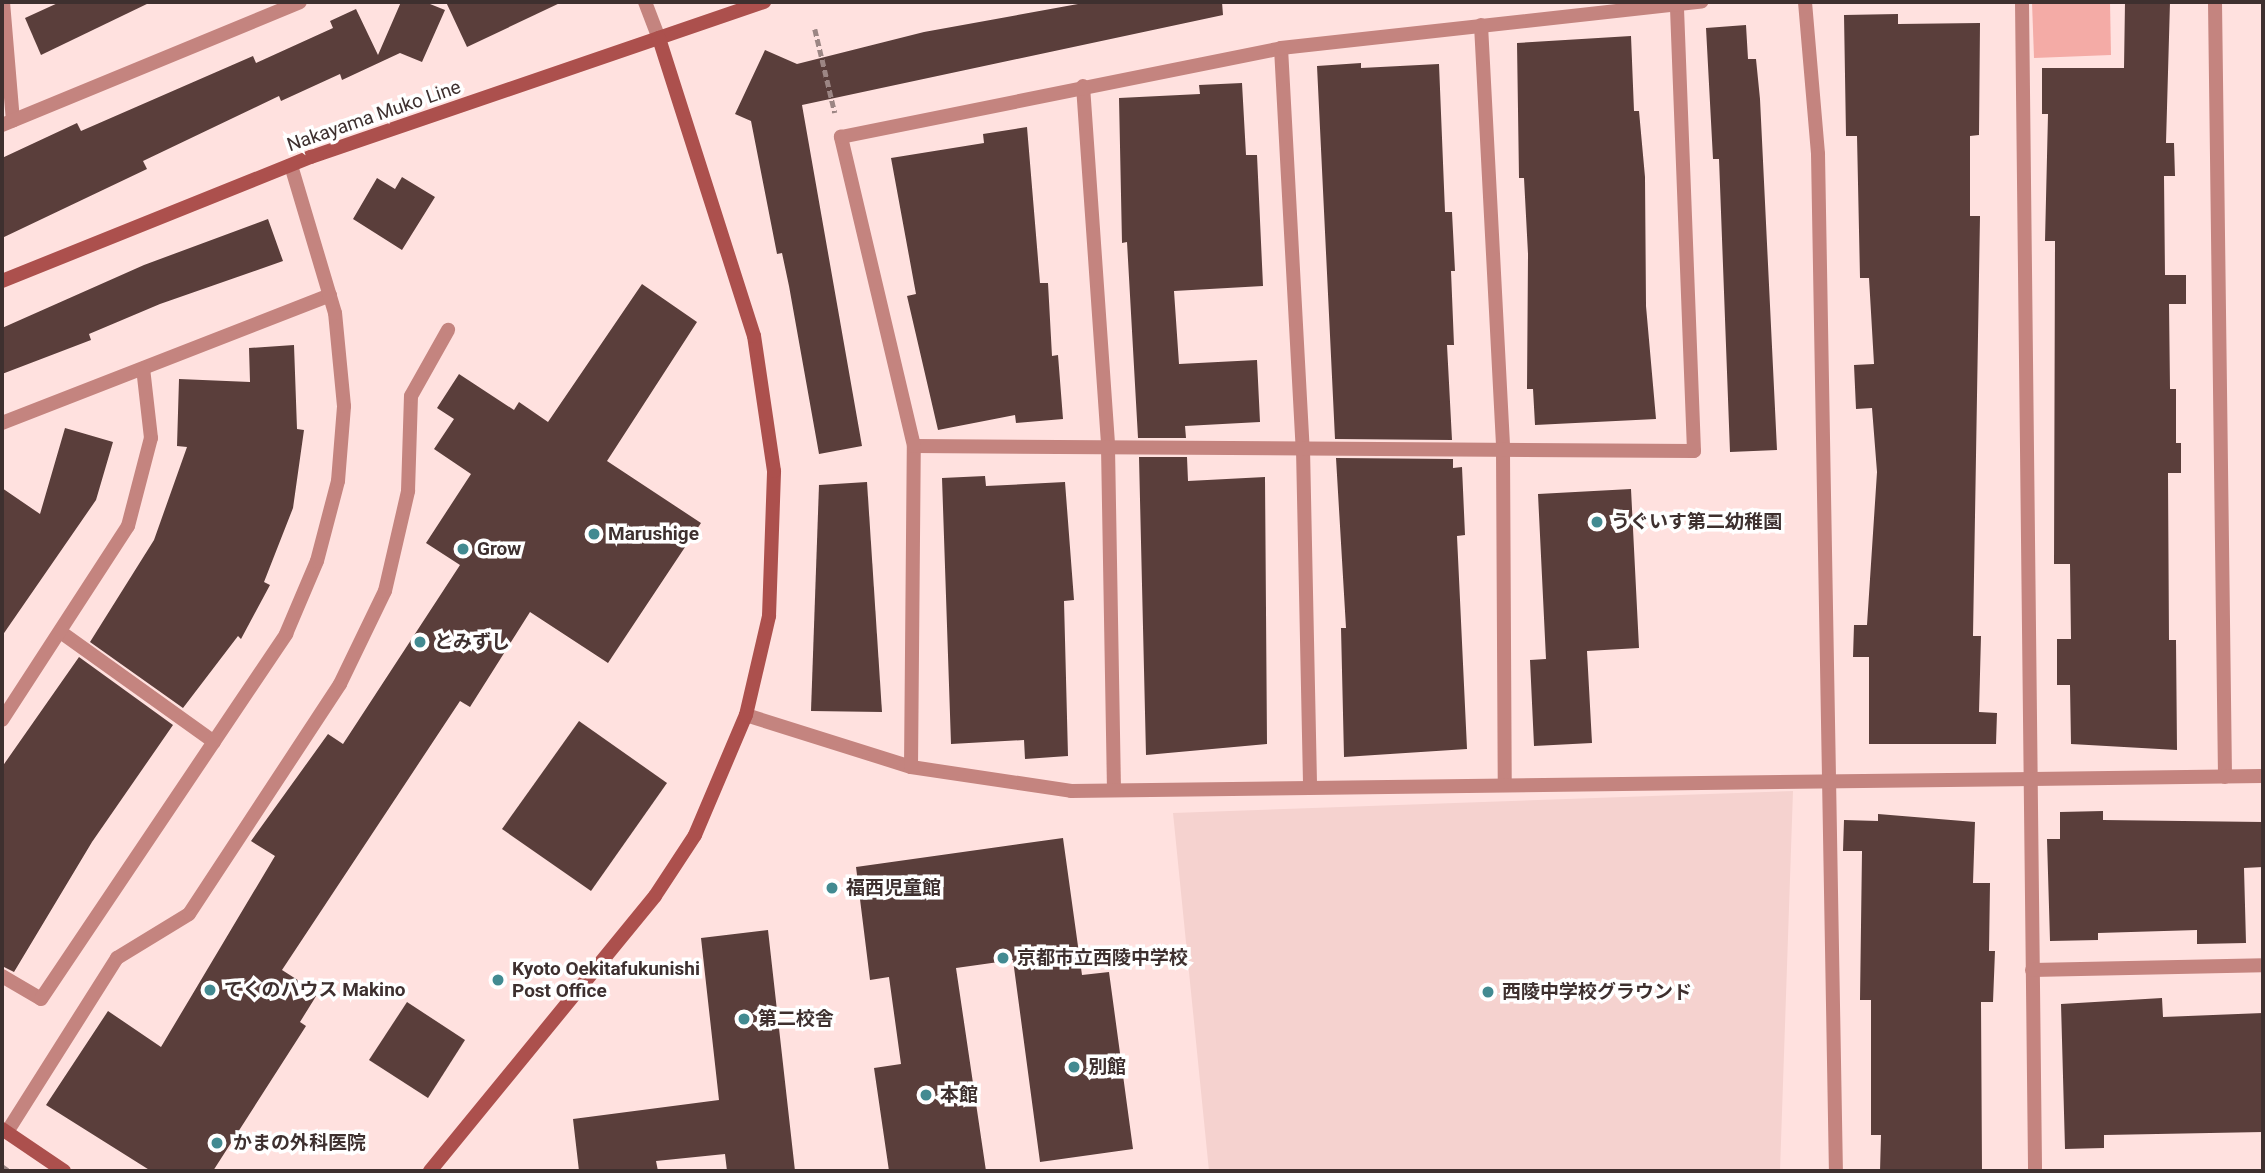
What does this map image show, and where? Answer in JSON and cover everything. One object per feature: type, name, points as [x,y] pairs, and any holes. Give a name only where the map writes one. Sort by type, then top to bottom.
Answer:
[{"type":"street","points":[[3,2],[7,123],[300,2]]},
{"type":"street","points":[[430,1171],[655,896],[695,835],[746,715],[769,617],[774,471],[754,336],[659,38],[645,2]]},
{"type":"street","name":"Nakayama Muko Line","points":[[2,281],[291,165],[764,2]]},
{"type":"street","points":[[911,767],[914,446],[841,136],[1281,48],[1701,2]]},
{"type":"street","points":[[1805,2],[1818,154],[1836,1171]]},
{"type":"street","points":[[2022,2],[2035,1171]]},
{"type":"street","points":[[2215,2],[2225,777]]},
{"type":"street","points":[[914,446],[1694,451],[1677,4]]},
{"type":"street","points":[[1481,25],[1503,450],[1505,783]]},
{"type":"street","points":[[1281,48],[1303,449],[1310,787]]},
{"type":"street","points":[[1083,86],[1108,447],[1114,790]]},
{"type":"street","points":[[2,976],[41,999],[286,634],[317,561],[338,481],[344,406],[330,295],[291,165]]},
{"type":"street","points":[[2,423],[330,295]]},
{"type":"street","points":[[64,1171],[4,1130],[117,958],[189,914],[340,684],[386,591],[408,491],[411,396],[448,330]]},
{"type":"street","points":[[2,720],[62,633],[128,526],[151,438],[143,368]]},
{"type":"street","points":[[62,633],[214,742]]},
{"type":"street","points":[[746,715],[911,767],[1071,791],[1829,778],[2030,780],[2263,776]]},
{"type":"street","points":[[2032,970],[2263,965]]},
{"type":"path","points":[[815,29],[841,136]]},
{"type":"path","points":[[2,1166],[9,1171]]},
{"type":"shaded area","points":[[2032,2],[2110,2],[2111,55],[2034,58]]},
{"type":"shaded area","name":"西陵中学校グラウンド","points":[[1793,791],[1780,1171],[1209,1171],[1173,813]]},
{"type":"building","points":[[60,2],[151,2],[41,55],[25,18]]},
{"type":"building","points":[[401,2],[425,2],[445,10],[422,62],[400,53],[342,80],[340,74],[281,101],[279,96],[143,161],[147,169],[2,238],[2,158],[77,123],[81,131],[253,56],[256,63],[333,28],[330,21],[356,9],[378,55]]},
{"type":"building","points":[[446,2],[562,2],[467,47]]},
{"type":"building","points":[[1089,2],[1222,2],[1223,15],[802,105],[862,446],[819,454],[789,286],[782,253],[777,254],[751,121],[735,114],[765,50],[797,64],[924,32]]},
{"type":"building","points":[[2125,2],[2170,2],[2166,143],[2174,143],[2175,176],[2164,176],[2165,275],[2186,275],[2186,304],[2169,304],[2170,389],[2176,389],[2176,443],[2181,443],[2181,473],[2168,473],[2169,640],[2176,640],[2177,750],[2071,744],[2070,685],[2057,685],[2057,639],[2071,639],[2070,564],[2054,564],[2055,241],[2045,241],[2048,114],[2042,114],[2042,68],[2124,68]]},
{"type":"building","points":[[1898,14],[1898,24],[1980,23],[1979,135],[1970,136],[1970,216],[1980,216],[1973,636],[1981,636],[1979,712],[1997,713],[1996,744],[1869,744],[1869,657],[1853,657],[1854,625],[1867,625],[1877,472],[1872,408],[1856,409],[1854,365],[1874,364],[1869,278],[1860,278],[1857,136],[1846,136],[1844,15]]},
{"type":"building","points":[[1746,25],[1748,59],[1756,59],[1760,99],[1777,450],[1730,452],[1719,159],[1713,159],[1706,28]]},
{"type":"building","points":[[1631,36],[1634,111],[1639,111],[1645,177],[1646,306],[1656,419],[1535,425],[1533,389],[1527,389],[1528,254],[1524,178],[1519,178],[1517,43]]},
{"type":"building","points":[[1361,63],[1361,68],[1439,64],[1445,212],[1452,212],[1455,271],[1451,271],[1454,345],[1447,345],[1452,440],[1335,439],[1317,66]]},
{"type":"building","points":[[1242,83],[1246,155],[1257,155],[1263,286],[1174,291],[1179,364],[1257,360],[1260,422],[1185,426],[1186,438],[1138,438],[1127,242],[1122,243],[1119,98],[1200,94],[1199,85]]},
{"type":"building","points":[[1027,127],[1040,283],[1048,283],[1052,356],[1058,355],[1063,419],[1016,423],[1015,415],[938,430],[907,296],[916,294],[891,158],[984,143],[983,134]]},
{"type":"building","points":[[402,177],[435,197],[402,250],[353,219],[377,178],[395,189]]},
{"type":"building","points":[[268,219],[283,261],[160,304],[89,334],[91,340],[2,374],[2,328],[144,265]]},
{"type":"building","points":[[642,284],[697,322],[607,461],[701,523],[608,663],[530,612],[470,707],[460,701],[282,970],[318,993],[300,1022],[306,1026],[213,1171],[151,1171],[46,1105],[108,1011],[161,1047],[275,856],[251,841],[328,734],[343,744],[460,565],[426,543],[471,474],[434,449],[454,419],[437,408],[459,374],[514,410],[519,402],[548,422]]},
{"type":"building","points":[[294,345],[297,429],[304,430],[293,508],[264,582],[270,585],[241,639],[238,636],[183,708],[90,642],[154,540],[187,447],[177,446],[179,379],[250,382],[249,348]]},
{"type":"building","points":[[65,428],[113,442],[96,500],[2,636],[2,488],[40,514]]},
{"type":"building","points":[[1139,457],[1187,457],[1188,481],[1265,477],[1267,744],[1146,755]]},
{"type":"building","points":[[1336,458],[1453,459],[1453,468],[1462,467],[1465,535],[1457,536],[1467,749],[1344,757],[1341,628],[1346,628]]},
{"type":"building","points":[[985,476],[986,486],[1065,482],[1074,600],[1064,601],[1068,756],[1025,759],[1024,740],[951,744],[942,478]]},
{"type":"building","points":[[867,482],[882,712],[811,711],[819,485]]},
{"type":"building","points":[[1631,489],[1639,648],[1587,651],[1592,743],[1534,746],[1530,660],[1546,659],[1538,494]]},
{"type":"building","points":[[79,657],[173,725],[92,842],[14,972],[2,966],[2,767]]},
{"type":"building","points":[[579,721],[667,783],[591,891],[502,829]]},
{"type":"building","points":[[2103,811],[2103,820],[2263,822],[2263,867],[2244,868],[2246,943],[2197,944],[2197,930],[2098,933],[2098,940],[2050,941],[2047,839],[2060,839],[2060,812]]},
{"type":"building","points":[[1878,814],[1975,822],[1973,883],[1990,883],[1989,951],[1995,951],[1993,1002],[1981,1002],[1982,1171],[1880,1171],[1881,1135],[1871,1135],[1871,1000],[1860,1000],[1862,851],[1843,851],[1844,820],[1878,821]]},
{"type":"building","points":[[1063,838],[1082,975],[1109,972],[1133,1149],[1040,1162],[1013,960],[956,968],[986,1171],[889,1171],[874,1068],[901,1064],[889,977],[870,980],[856,867]]},
{"type":"building","name":"第二校舎","points":[[768,930],[795,1171],[727,1171],[725,1154],[656,1161],[658,1171],[579,1171],[573,1119],[719,1100],[701,938]]},
{"type":"building","points":[[2162,998],[2163,1017],[2263,1013],[2263,1132],[2104,1135],[2104,1148],[2065,1149],[2061,1004]]},
{"type":"building","points":[[407,1002],[465,1040],[428,1098],[369,1060]]},
{"type":"place","name":"うぐいす第二幼稚園","points":[[1597,522]]},
{"type":"place","name":"Marushige","points":[[594,534]]},
{"type":"place","name":"Grow","points":[[463,549]]},
{"type":"place","name":"とみずし","points":[[420,642]]},
{"type":"place","name":"福西児童館","points":[[832,888]]},
{"type":"place","name":"京都市立西陵中学校","points":[[1003,958]]},
{"type":"place","name":"Kyoto Oekitafukunishi Post Office","points":[[498,980]]},
{"type":"place","name":"てくのハウス Makino","points":[[210,990]]},
{"type":"place","name":"西陵中学校グラウンド","points":[[1488,992]]},
{"type":"place","name":"第二校舎","points":[[744,1019]]},
{"type":"place","name":"別館","points":[[1074,1067]]},
{"type":"place","name":"本館","points":[[926,1095]]},
{"type":"place","name":"かまの外科医院","points":[[217,1143]]}]
